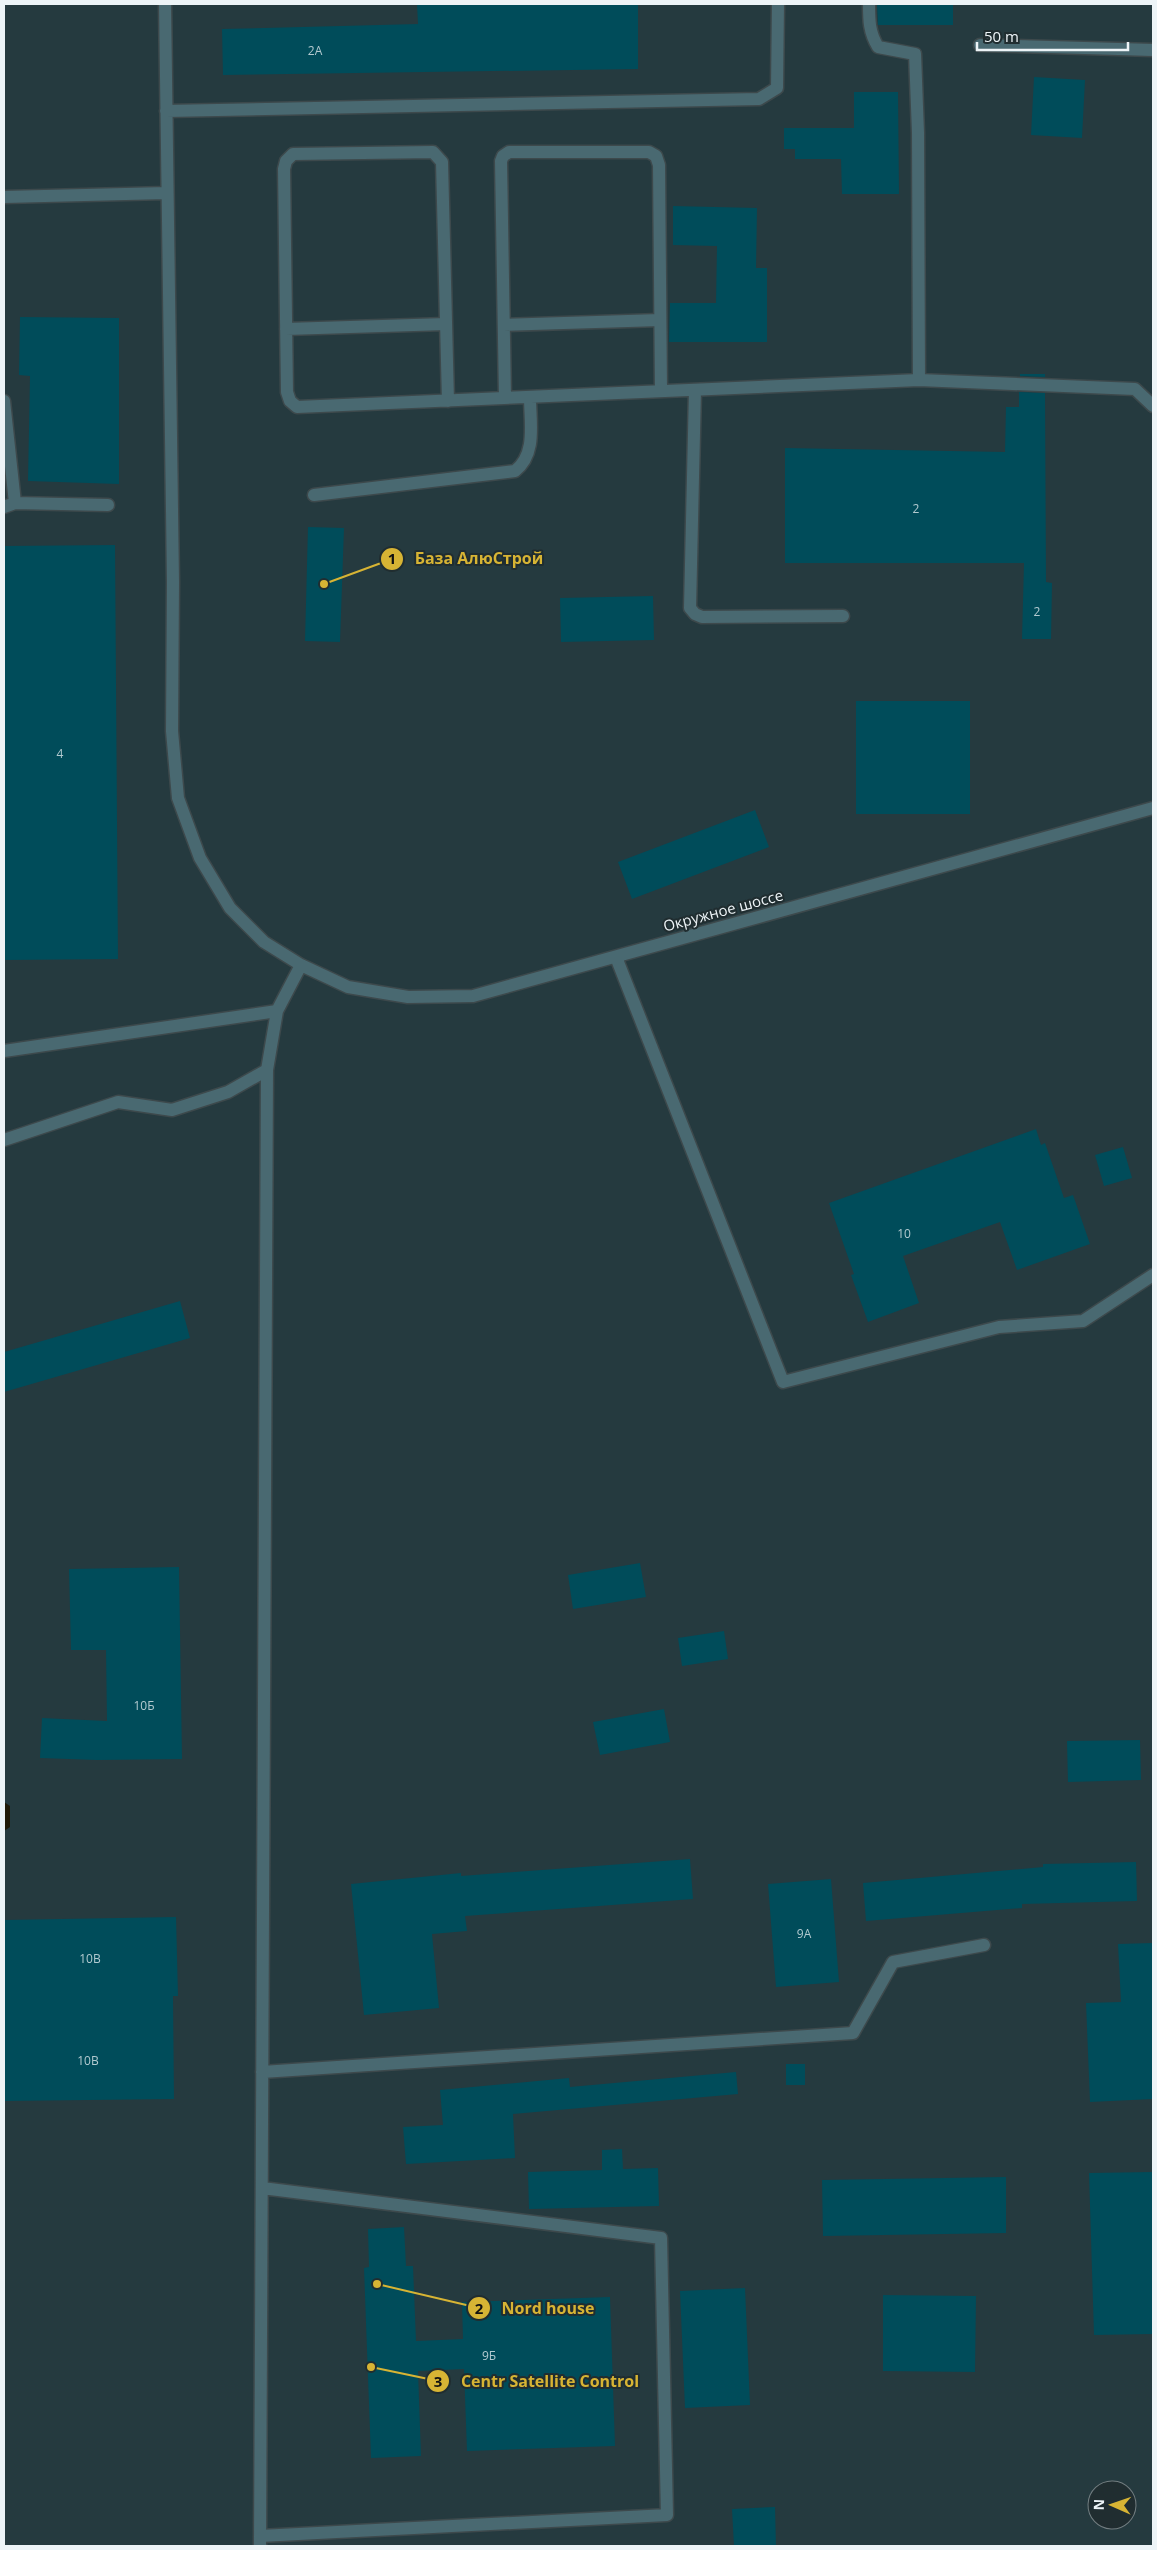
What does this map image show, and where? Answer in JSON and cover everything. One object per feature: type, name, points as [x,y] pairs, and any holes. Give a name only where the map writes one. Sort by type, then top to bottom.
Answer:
[{"type":"street","name":"Окружное шоссе","points":[[164,4],[173,582],[172,730],[178,798],[200,858],[230,908],[264,942],[301,965],[348,987],[408,997],[473,996],[1153,808]]},
{"type":"street","points":[[166,111],[759,100],[778,88],[778,4]]},
{"type":"street","points":[[868,4],[871,37],[878,47],[915,54],[918,143],[918,380]]},
{"type":"street","points":[[980,45],[1153,50]]},
{"type":"street","points":[[448,401],[442,162],[433,152],[293,154],[286,161],[284,169],[286,330],[287,392],[290,401],[297,407],[448,401],[505,398],[661,392],[918,380],[1136,389],[1153,406]]},
{"type":"street","points":[[505,398],[500,161],[509,152],[649,152],[656,156],[659,164],[661,392]]},
{"type":"street","points":[[4,197],[166,193]]},
{"type":"street","points":[[504,326],[660,320]]},
{"type":"street","points":[[286,330],[446,324]]},
{"type":"street","points":[[695,390],[690,608],[694,614],[702,617],[843,616]]},
{"type":"street","points":[[314,494],[515,471],[524,464],[530,452],[530,397]]},
{"type":"street","points":[[4,400],[9,505],[108,505]]},
{"type":"street","points":[[616,957],[783,1382],[999,1327],[1083,1321],[1153,1275]]},
{"type":"street","points":[[262,2188],[662,2238],[667,2515],[260,2541],[267,1070],[277,1011],[301,965]]},
{"type":"street","points":[[4,1051],[277,1011]]},
{"type":"street","points":[[4,1140],[118,1102],[172,1110],[228,1092],[267,1070]]},
{"type":"street","points":[[262,2072],[853,2033],[893,1962],[984,1946]]},
{"type":"shaded area","points":[[4,4],[1153,4],[1153,2546],[4,2546]]},
{"type":"shaded area","points":[[4,1802],[10,1806],[10,1827],[4,1831]]},
{"type":"building","points":[[417,4],[638,4],[638,69],[223,75],[222,29],[418,24]]},
{"type":"building","points":[[877,4],[953,4],[953,25],[878,25]]},
{"type":"building","points":[[1034,77],[1085,80],[1082,138],[1031,135]]},
{"type":"building","points":[[854,92],[898,92],[899,194],[842,194],[841,159],[795,159],[795,149],[784,149],[784,128],[854,128]]},
{"type":"building","points":[[673,206],[757,208],[756,268],[767,268],[767,342],[669,342],[670,303],[716,303],[717,246],[673,245]]},
{"type":"building","points":[[20,317],[119,318],[119,484],[28,481],[30,376],[19,375]]},
{"type":"building","points":[[1020,374],[1045,374],[1045,377],[1020,376]]},
{"type":"building","points":[[1019,392],[1045,393],[1046,582],[1052,583],[1051,639],[1022,639],[1024,563],[785,563],[785,448],[1005,452],[1006,407],[1019,407]]},
{"type":"building","points":[[308,527],[344,528],[340,642],[305,641]]},
{"type":"building","points":[[115,545],[118,959],[4,960],[4,546]]},
{"type":"building","points":[[653,596],[654,640],[561,642],[560,598]]},
{"type":"building","points":[[856,701],[970,701],[970,814],[856,814]]},
{"type":"building","points":[[755,810],[769,847],[632,899],[618,862]]},
{"type":"building","points":[[1036,1129],[1041,1145],[1045,1143],[1064,1198],[1073,1195],[1090,1244],[1017,1270],[1000,1222],[903,1256],[919,1303],[868,1322],[851,1275],[854,1274],[829,1203]]},
{"type":"building","points":[[1123,1147],[1132,1178],[1104,1186],[1095,1155]]},
{"type":"building","points":[[180,1301],[190,1338],[4,1392],[4,1352]]},
{"type":"building","points":[[640,1563],[646,1597],[573,1609],[568,1575]]},
{"type":"building","points":[[179,1567],[182,1759],[97,1760],[40,1758],[42,1718],[107,1721],[106,1650],[71,1650],[69,1569]]},
{"type":"building","points":[[724,1631],[728,1659],[682,1666],[678,1638]]},
{"type":"building","points":[[664,1709],[670,1742],[600,1755],[593,1722]]},
{"type":"building","points":[[1140,1740],[1141,1780],[1068,1782],[1067,1741]]},
{"type":"building","points":[[690,1859],[693,1899],[465,1916],[467,1931],[432,1934],[439,2008],[364,2015],[351,1884],[461,1873],[461,1876]]},
{"type":"building","points":[[1136,1862],[1137,1901],[1022,1904],[1022,1908],[866,1921],[863,1883],[1043,1867],[1043,1864]]},
{"type":"building","points":[[831,1879],[839,1982],[776,1987],[768,1884]]},
{"type":"building","points":[[176,1917],[178,1996],[173,1996],[174,2099],[4,2101],[4,1920]]},
{"type":"building","points":[[1153,1943],[1153,2099],[1090,2102],[1086,2003],[1121,2002],[1118,1944]]},
{"type":"building","points":[[786,2064],[805,2064],[805,2085],[786,2085]]},
{"type":"building","points":[[736,2072],[738,2094],[513,2114],[515,2158],[406,2164],[403,2127],[443,2125],[440,2090],[569,2078],[570,2087]]},
{"type":"building","points":[[622,2149],[623,2169],[658,2168],[659,2206],[529,2209],[528,2172],[602,2170],[602,2150]]},
{"type":"building","points":[[1153,2172],[1153,2334],[1094,2335],[1089,2173]]},
{"type":"building","points":[[1006,2177],[1006,2233],[823,2236],[822,2180]]},
{"type":"building","points":[[404,2227],[406,2266],[413,2266],[416,2341],[463,2339],[462,2302],[610,2297],[615,2446],[467,2451],[464,2369],[418,2371],[421,2456],[371,2458],[364,2268],[369,2267],[368,2229]]},
{"type":"building","points":[[745,2288],[750,2405],[685,2408],[680,2291]]},
{"type":"building","points":[[883,2295],[976,2296],[975,2372],[883,2371]]},
{"type":"building","points":[[775,2507],[776,2546],[734,2546],[732,2509]]},
{"type":"place","name":"База АлюСтрой","points":[[324,584]]},
{"type":"place","name":"Nord house","points":[[377,2284]]},
{"type":"place","name":"Centr Satellite Control","points":[[371,2367]]}]
